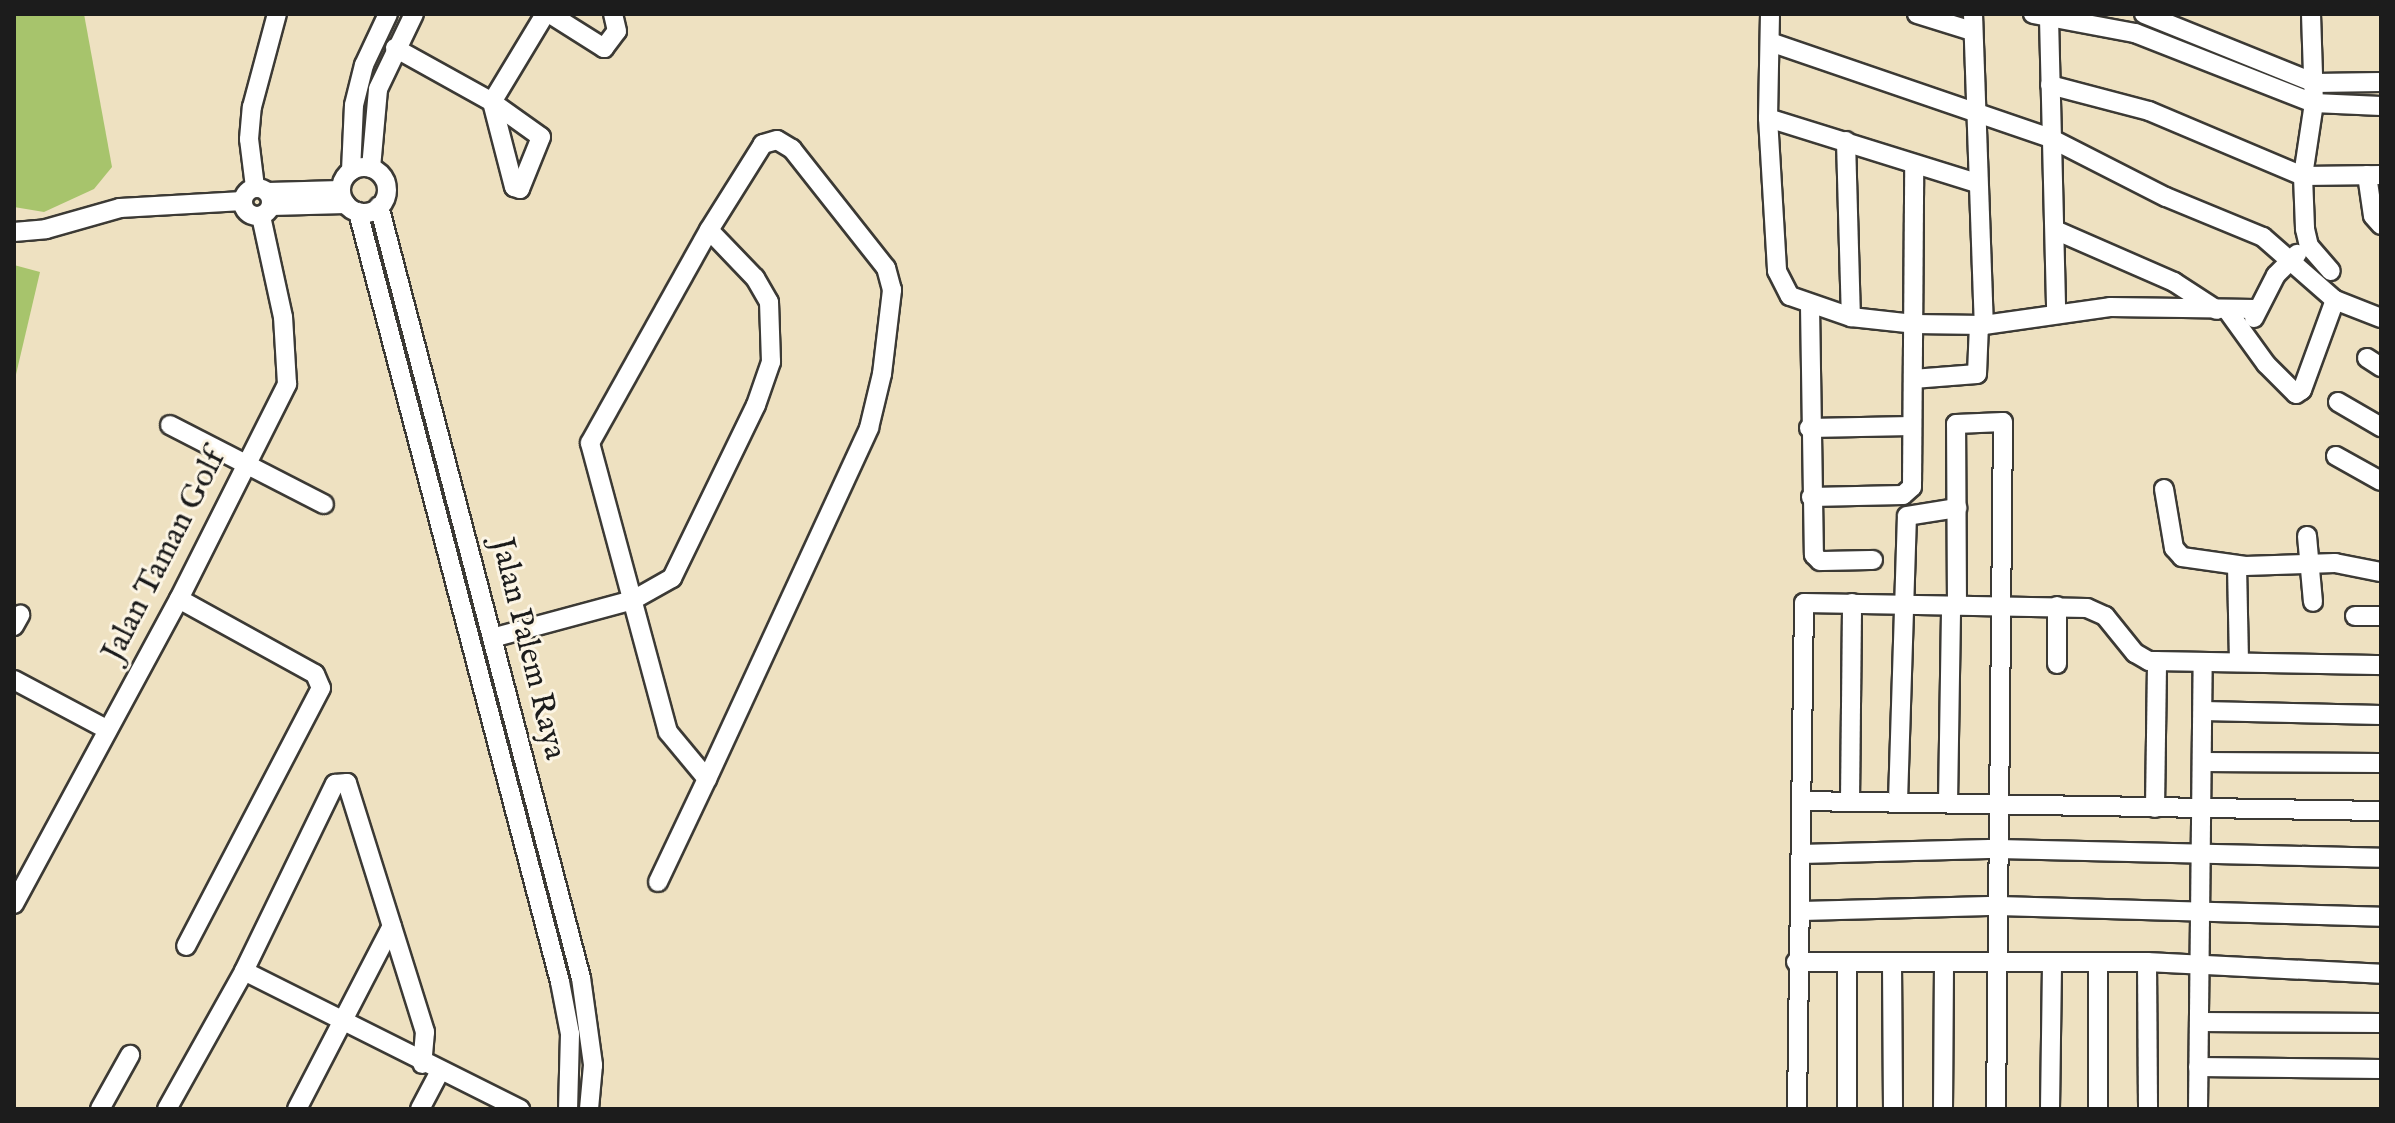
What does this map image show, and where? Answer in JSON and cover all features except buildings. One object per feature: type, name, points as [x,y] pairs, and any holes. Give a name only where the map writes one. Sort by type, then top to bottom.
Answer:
[{"type":"street","name":"Jalan Taman Golf","points":[[14,904],[179,599],[289,374],[283,317],[249,139],[252,107],[277,14]]},
{"type":"street","points":[[348,202],[354,105],[364,65],[388,14]]},
{"type":"street","points":[[351,171],[371,168],[373,117],[395,48],[414,14]]},
{"type":"street","points":[[395,48],[492,102],[548,14],[604,48],[617,31],[613,14]]},
{"type":"street","points":[[1770,14],[1768,118],[1777,271],[1786,293],[1810,306],[1851,317],[1914,324],[1981,325],[2056,311],[2133,306],[2255,309]]},
{"type":"street","points":[[1913,379],[1977,374],[1981,325],[1978,112],[1973,23],[1917,14]]},
{"type":"street","points":[[2144,14],[2315,83],[2381,82]]},
{"type":"street","points":[[2311,14],[2315,83],[2303,176],[2309,246],[2331,271]]},
{"type":"street","points":[[2056,311],[2055,230],[2048,137],[2050,85],[2041,16],[2135,33],[2314,103],[2381,106]]},
{"type":"street","points":[[1770,42],[2048,137],[2166,197],[2263,237],[2335,300],[2381,318]]},
{"type":"street","points":[[2050,85],[2149,111],[2303,176],[2374,175],[2373,216],[2381,225]]},
{"type":"street","points":[[1768,118],[1846,141],[1914,166],[1977,183]]},
{"type":"street","points":[[1846,141],[1851,317]]},
{"type":"street","points":[[658,882],[707,779],[869,428],[892,290],[877,252],[781,142],[763,144],[709,230],[590,443],[668,732],[707,779]]},
{"type":"street","points":[[1811,497],[1907,493],[1912,482],[1914,166]]},
{"type":"street","name":"Jalan Palem Raya","points":[[371,168],[386,185],[379,206],[581,978],[593,1049],[589,1109]]},
{"type":"street","points":[[14,232],[46,229],[120,208],[260,201],[348,202],[379,206]]},
{"type":"street","name":"Jalan Palem Raya","points":[[348,202],[560,982],[570,1034],[568,1109]]},
{"type":"street","points":[[492,638],[633,600],[672,578],[756,405],[771,362],[769,302],[755,278],[709,230]]},
{"type":"street","points":[[2055,230],[2174,282],[2222,310],[2249,337],[2274,374],[2292,393],[2300,393],[2335,300]]},
{"type":"street","points":[[2249,337],[2255,309],[2289,260],[2309,246]]},
{"type":"street","points":[[1810,306],[1809,428],[1816,558],[1873,560]]},
{"type":"street","points":[[2338,402],[2381,427]]},
{"type":"street","points":[[1948,803],[1957,508],[1956,423],[2003,422],[2004,605],[1995,962],[1996,1109]]},
{"type":"street","points":[[170,425],[324,504]]},
{"type":"street","points":[[1809,428],[1912,426]]},
{"type":"street","points":[[2336,456],[2381,481]]},
{"type":"street","points":[[2164,489],[2177,555],[2237,566],[2311,564],[2381,572]]},
{"type":"street","points":[[1898,801],[1908,513],[1957,508]]},
{"type":"street","points":[[2307,536],[2313,602]]},
{"type":"street","points":[[2237,566],[2239,662]]},
{"type":"street","points":[[179,599],[315,674],[321,688],[186,946]]},
{"type":"street","points":[[1850,801],[1852,603]]},
{"type":"street","points":[[1797,1109],[1796,962],[1802,911],[1803,604],[2057,606],[2101,612],[2139,657],[2157,661],[2381,665]]},
{"type":"street","points":[[2057,606],[2057,664]]},
{"type":"street","points":[[2355,616],[2381,616]]},
{"type":"street","points":[[2155,808],[2157,661]]},
{"type":"street","points":[[2198,1109],[2203,662]]},
{"type":"street","points":[[14,680],[108,730]]},
{"type":"street","points":[[2203,711],[2381,715]]},
{"type":"street","points":[[2202,762],[2381,763]]},
{"type":"street","points":[[167,1109],[244,971],[335,784],[347,783],[425,1032],[422,1064]]},
{"type":"street","points":[[1802,801],[2381,811]]},
{"type":"street","points":[[1801,854],[1998,849],[2381,858]]},
{"type":"street","points":[[1802,911],[1998,906],[2381,917]]},
{"type":"street","points":[[297,1109],[392,926]]},
{"type":"street","points":[[1796,962],[2147,962],[2381,974]]},
{"type":"street","points":[[1943,1109],[1944,962]]},
{"type":"street","points":[[2050,1109],[2052,962]]},
{"type":"street","points":[[2098,962],[2098,1109]]},
{"type":"street","points":[[2147,962],[2148,1109]]},
{"type":"street","points":[[1847,963],[1847,1109]]},
{"type":"street","points":[[1892,964],[1893,1109]]},
{"type":"street","points":[[244,971],[439,1073],[520,1109]]},
{"type":"street","points":[[2199,1022],[2381,1023]]},
{"type":"street","points":[[100,1109],[130,1055]]},
{"type":"street","points":[[2198,1067],[2381,1069]]},
{"type":"street","points":[[420,1109],[439,1073]]},
{"type":"green space","points":[[14,14],[84,14],[112,167],[94,189],[44,212],[14,207]]},
{"type":"green space","points":[[14,265],[40,272],[14,383]]}]
